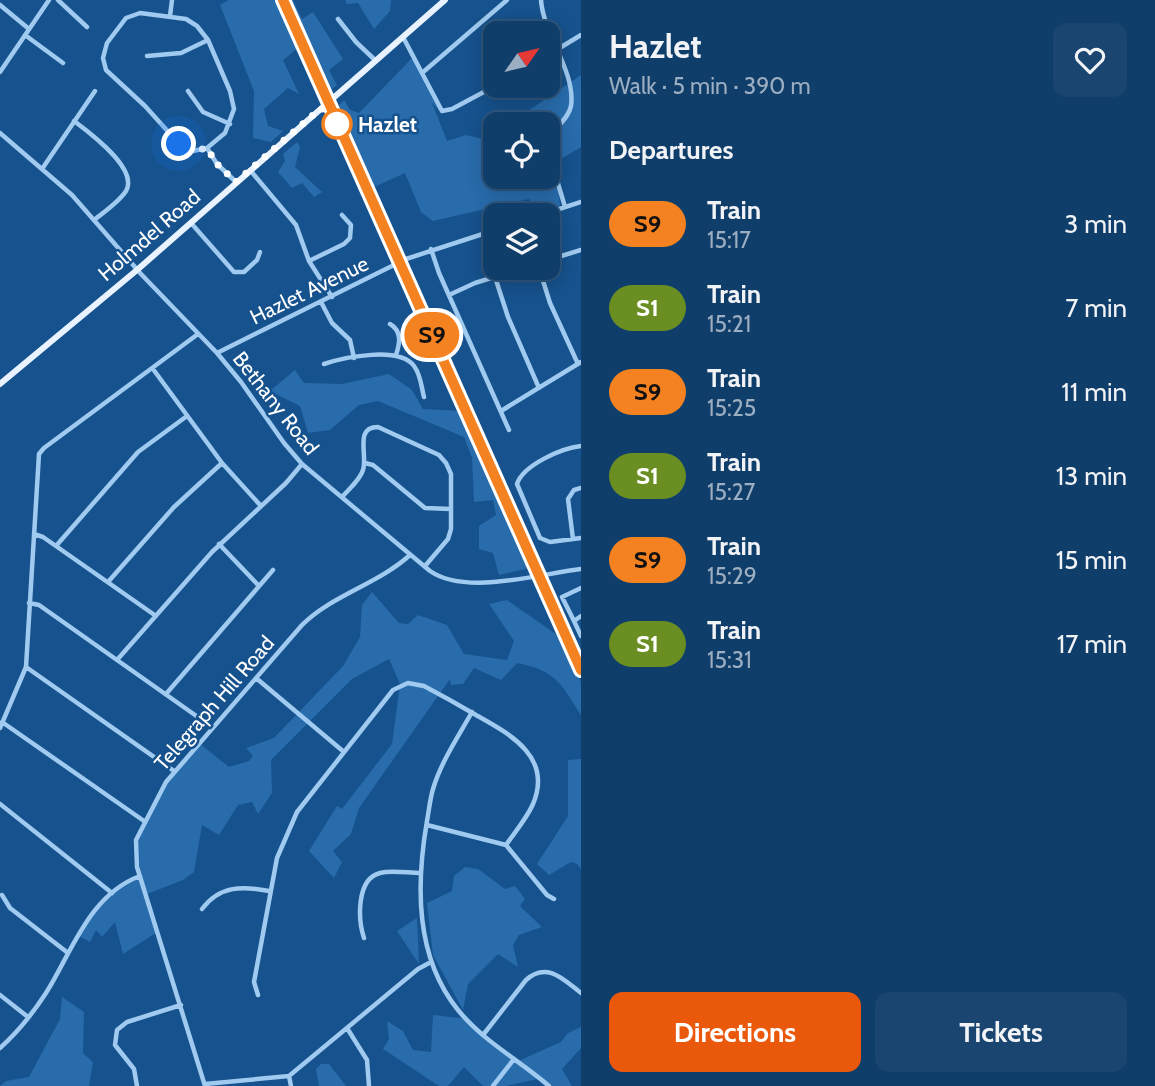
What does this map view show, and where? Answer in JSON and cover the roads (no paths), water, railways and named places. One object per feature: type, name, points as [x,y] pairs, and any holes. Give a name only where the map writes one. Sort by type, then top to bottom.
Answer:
[{"type":"main road","name":"Holmdel Road","points":[[0,384],[137,270],[445,0]]},
{"type":"street","points":[[0,72],[49,0]]},
{"type":"street","points":[[58,0],[87,27]]},
{"type":"street","points":[[170,16],[172,0]]},
{"type":"street","points":[[422,72],[507,0]]},
{"type":"street","points":[[541,0],[545,20]]},
{"type":"street","points":[[0,5],[29,29]]},
{"type":"street","points":[[138,13],[186,19],[195,24],[208,40],[232,97],[233,114],[221,138],[207,148],[193,151],[181,146],[145,106],[109,73],[104,65],[106,47],[126,18],[138,13]]},
{"type":"street","points":[[338,19],[375,60]]},
{"type":"street","points":[[25,35],[63,63]]},
{"type":"street","points":[[560,48],[581,35]]},
{"type":"street","points":[[404,37],[442,111],[452,109],[483,92]]},
{"type":"street","points":[[148,56],[181,53],[208,40]]},
{"type":"street","points":[[560,60],[571,104],[560,124]]},
{"type":"street","points":[[41,169],[95,91]]},
{"type":"street","points":[[188,91],[203,112],[230,124]]},
{"type":"street","points":[[74,121],[114,155],[128,176],[125,193],[94,220]]},
{"type":"street","name":"Bethany Road","points":[[0,133],[72,195],[137,270],[217,353],[302,464],[410,555],[447,580],[468,583],[581,569]]},
{"type":"street","points":[[207,148],[217,164],[236,182]]},
{"type":"street","points":[[250,170],[296,225],[309,261],[332,297]]},
{"type":"street","points":[[558,189],[565,207]]},
{"type":"street","points":[[560,209],[581,202]]},
{"type":"street","points":[[309,261],[344,244],[350,238],[351,225],[342,215]]},
{"type":"street","points":[[191,223],[237,273],[244,272],[255,262],[260,252]]},
{"type":"street","name":"Hazlet Avenue","points":[[217,353],[431,249],[483,234]]},
{"type":"street","points":[[431,249],[509,430]]},
{"type":"street","points":[[560,256],[581,250]]},
{"type":"street","points":[[449,295],[487,280]]},
{"type":"street","points":[[496,280],[508,317],[540,388]]},
{"type":"street","points":[[501,411],[580,363],[550,303],[543,280]]},
{"type":"street","points":[[321,302],[332,323],[350,340],[355,358]]},
{"type":"street","points":[[390,324],[397,329],[399,335],[396,355]]},
{"type":"street","points":[[144,821],[1,725],[26,667],[37,463],[41,452],[198,334]]},
{"type":"street","points":[[324,364],[355,358],[396,355],[407,359],[414,366],[421,380],[424,397]]},
{"type":"street","points":[[153,369],[222,463],[261,506]]},
{"type":"street","points":[[56,546],[138,452],[187,416]]},
{"type":"street","points":[[342,497],[361,474],[365,463],[364,437],[368,429],[375,427],[436,453],[450,471],[450,535],[425,566]]},
{"type":"street","points":[[581,446],[563,449],[543,460],[524,472],[517,484],[540,538],[550,541],[581,538]]},
{"type":"street","points":[[108,582],[174,507],[222,463]]},
{"type":"street","points":[[365,463],[373,465],[425,508],[451,509]]},
{"type":"street","points":[[117,660],[219,544],[286,483],[302,464]]},
{"type":"street","points":[[573,539],[568,499],[571,492],[581,488]]},
{"type":"street","points":[[34,534],[56,546],[156,616]]},
{"type":"street","points":[[219,544],[259,586]]},
{"type":"street","name":"Telegraph Hill Road","points":[[205,1085],[140,876],[135,845],[144,821],[174,771],[311,617],[410,555]]},
{"type":"street","points":[[165,694],[273,570]]},
{"type":"street","points":[[581,588],[562,597],[581,636]]},
{"type":"street","points":[[29,603],[39,605],[212,727]]},
{"type":"street","points":[[574,621],[581,616]]},
{"type":"street","points":[[26,667],[174,771]]},
{"type":"street","points":[[256,678],[344,752]]},
{"type":"street","points":[[258,995],[254,982],[270,891],[277,859],[297,812],[393,690],[408,683],[424,686],[512,735],[527,750],[536,768],[537,788],[533,805],[506,845]]},
{"type":"street","points":[[472,712],[447,756],[433,789],[420,873],[424,935],[431,962],[451,1000],[467,1020],[549,1086]]},
{"type":"street","points":[[0,804],[112,893]]},
{"type":"street","points":[[426,825],[506,845],[547,895],[554,899]]},
{"type":"street","points":[[364,938],[361,928],[363,890],[370,879],[379,873],[420,873]]},
{"type":"street","points":[[0,1048],[46,992],[88,919],[112,893],[140,876]]},
{"type":"street","points":[[202,909],[210,899],[230,888],[270,891]]},
{"type":"street","points":[[2,895],[10,908],[68,953]]},
{"type":"street","points":[[205,1085],[289,1076],[418,969],[431,962]]},
{"type":"street","points":[[483,1035],[534,974],[546,971],[555,973],[581,993]]},
{"type":"street","points":[[0,995],[28,1017]]},
{"type":"street","points":[[137,1086],[134,1069],[115,1045],[117,1030],[127,1022],[181,1006]]},
{"type":"street","points":[[347,1028],[367,1060],[369,1086]]},
{"type":"street","points":[[493,1086],[514,1059]]},
{"type":"street","points":[[289,1076],[291,1086]]},
{"type":"railway","points":[[283,0],[581,670]]},
{"type":"train","name":"S9","points":[[283,0],[581,670]]},
{"type":"place","name":"Hazlet","points":[[337,124]]}]
